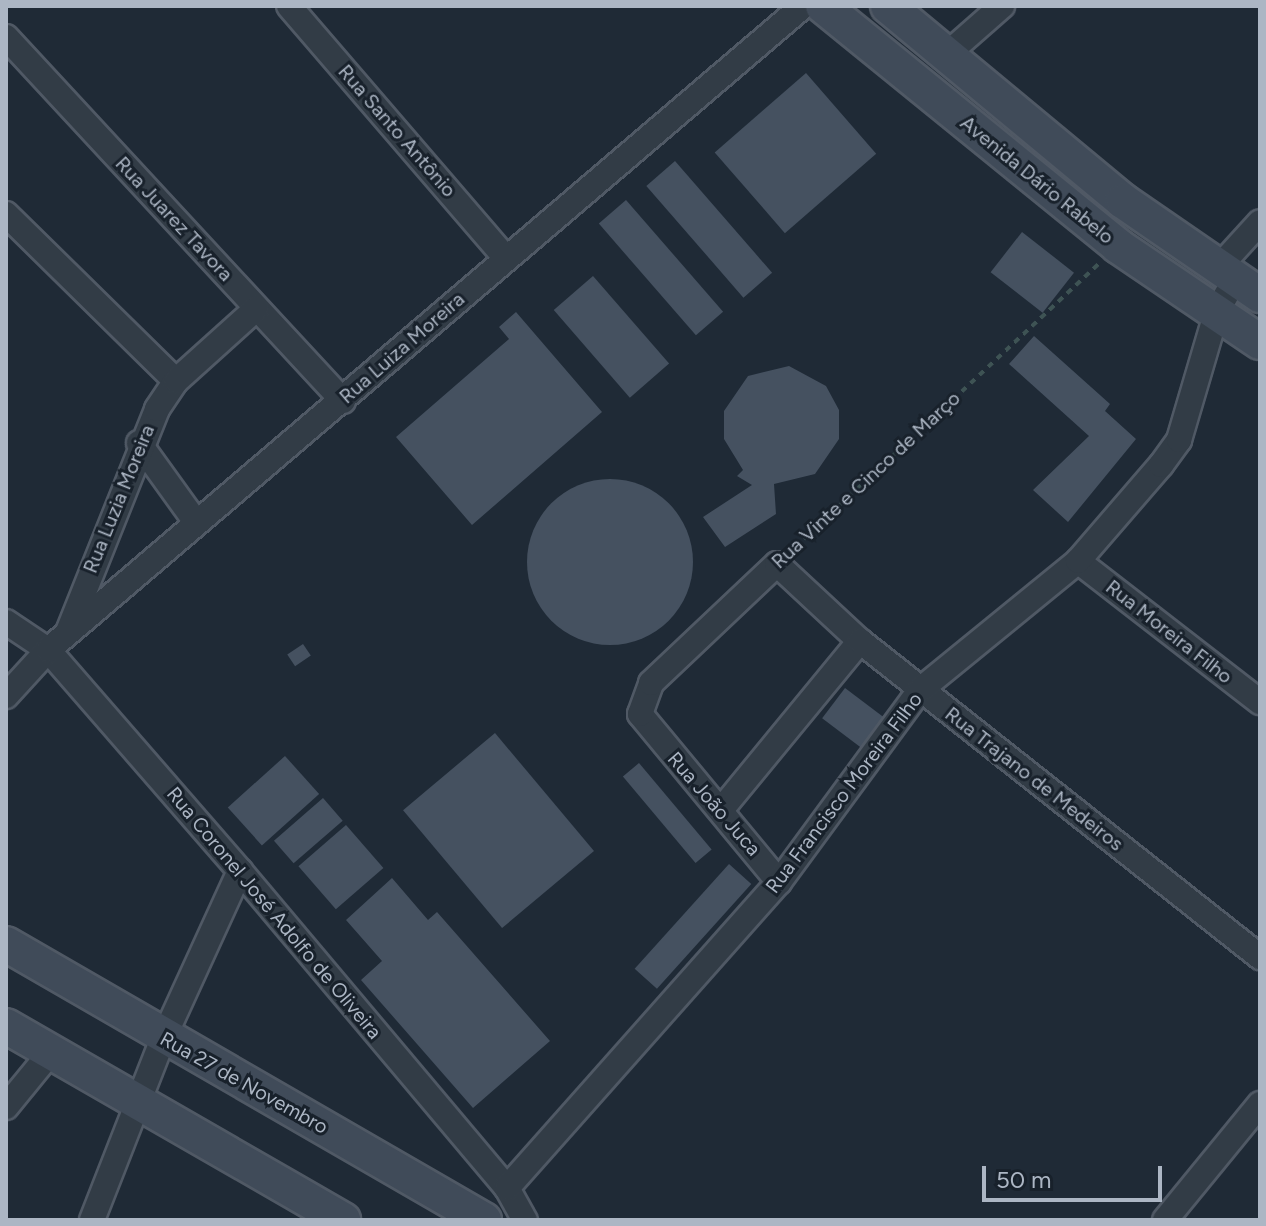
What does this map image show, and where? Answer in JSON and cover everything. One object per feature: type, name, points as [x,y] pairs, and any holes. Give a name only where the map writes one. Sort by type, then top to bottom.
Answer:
[{"type":"main road","name":"Avenida Dário Rabelo","points":[[823,6],[1118,246],[1260,342]]},
{"type":"main road","name":"Avenida Dário Rabelo","points":[[888,6],[1123,201],[1239,280]]},
{"type":"main road","name":"Rua 27 de Novembro","points":[[6,944],[163,1039],[484,1220]]},
{"type":"main road","points":[[6,1026],[343,1220]]},
{"type":"street","name":"Rua Santo Antônio","points":[[289,6],[505,257]]},
{"type":"street","name":"Rua Luiza Moreira","points":[[6,696],[67,633],[803,6]]},
{"type":"street","points":[[945,56],[1002,6]]},
{"type":"street","name":"Rua Juarez Tavora","points":[[6,37],[343,401]]},
{"type":"street","points":[[6,214],[176,381]]},
{"type":"street","name":"Rua Francisco Moreira Filho","points":[[507,1188],[779,882],[920,690],[1078,561],[1179,440],[1217,311],[1239,280],[1260,222]]},
{"type":"street","name":"Rua Luzia Moreira","points":[[67,633],[139,443],[176,381],[256,309]]},
{"type":"street","points":[[139,443],[196,522]]},
{"type":"street","name":"Rua Moreira Filho","points":[[1078,561],[1260,702]]},
{"type":"street","name":"Rua Trajano de Medeiros","points":[[777,564],[860,641],[920,690],[1260,957]]},
{"type":"street","name":"Rua Vinte e Cinco de Março","points":[[647,727],[641,698],[651,683],[777,564]]},
{"type":"street","name":"Rua Coronel José Adolfo de Oliveira","points":[[6,622],[48,650],[240,871],[507,1188],[525,1220]]},
{"type":"street","points":[[721,810],[860,641]]},
{"type":"street","name":"Rua João Juca","points":[[647,727],[721,810],[779,882]]},
{"type":"street","points":[[92,1220],[163,1039],[240,871]]},
{"type":"street","points":[[6,1107],[51,1052]]},
{"type":"street","points":[[1165,1220],[1260,1104]]},
{"type":"path","name":"Rua Vinte e Cinco de Março","points":[[777,564],[1118,246]]},
{"type":"building","points":[[806,73],[876,154],[785,233],[715,152]]},
{"type":"building","points":[[675,161],[772,273],[743,298],[646,186]]},
{"type":"building","points":[[626,200],[723,312],[696,335],[599,224]]},
{"type":"building","points":[[1022,232],[1074,273],[1043,313],[991,272]]},
{"type":"building","points":[[593,276],[669,364],[630,398],[554,310]]},
{"type":"building","points":[[516,312],[602,412],[472,525],[396,437],[509,339],[499,327]]},
{"type":"building","points":[[1034,336],[1110,404],[1105,411],[1136,439],[1068,522],[1033,490],[1089,436],[1009,364]]},
{"type":"building","points":[[789,366],[826,386],[839,410],[839,439],[815,474],[774,484],[776,514],[725,547],[703,517],[752,485],[737,476],[743,470],[724,439],[724,411],[748,376]]},
{"type":"building","points":[[610,479],[642,485],[669,503],[687,530],[693,562],[687,594],[669,621],[642,639],[610,645],[578,639],[551,621],[533,594],[527,562],[533,530],[551,503],[578,485]]},
{"type":"building","points":[[303,644],[311,656],[295,666],[287,655]]},
{"type":"building","points":[[845,688],[886,719],[863,749],[822,718]]},
{"type":"building","points":[[495,733],[594,851],[502,928],[403,810]]},
{"type":"building","points":[[285,756],[319,794],[262,845],[228,808]]},
{"type":"building","points":[[639,763],[712,850],[696,863],[623,776]]},
{"type":"building","points":[[323,798],[343,821],[294,863],[274,841]]},
{"type":"building","points":[[346,825],[383,868],[336,909],[298,866]]},
{"type":"building","points":[[729,864],[751,884],[657,989],[635,969]]},
{"type":"building","points":[[392,878],[428,920],[437,912],[550,1041],[473,1108],[361,980],[382,961],[346,920]]}]
